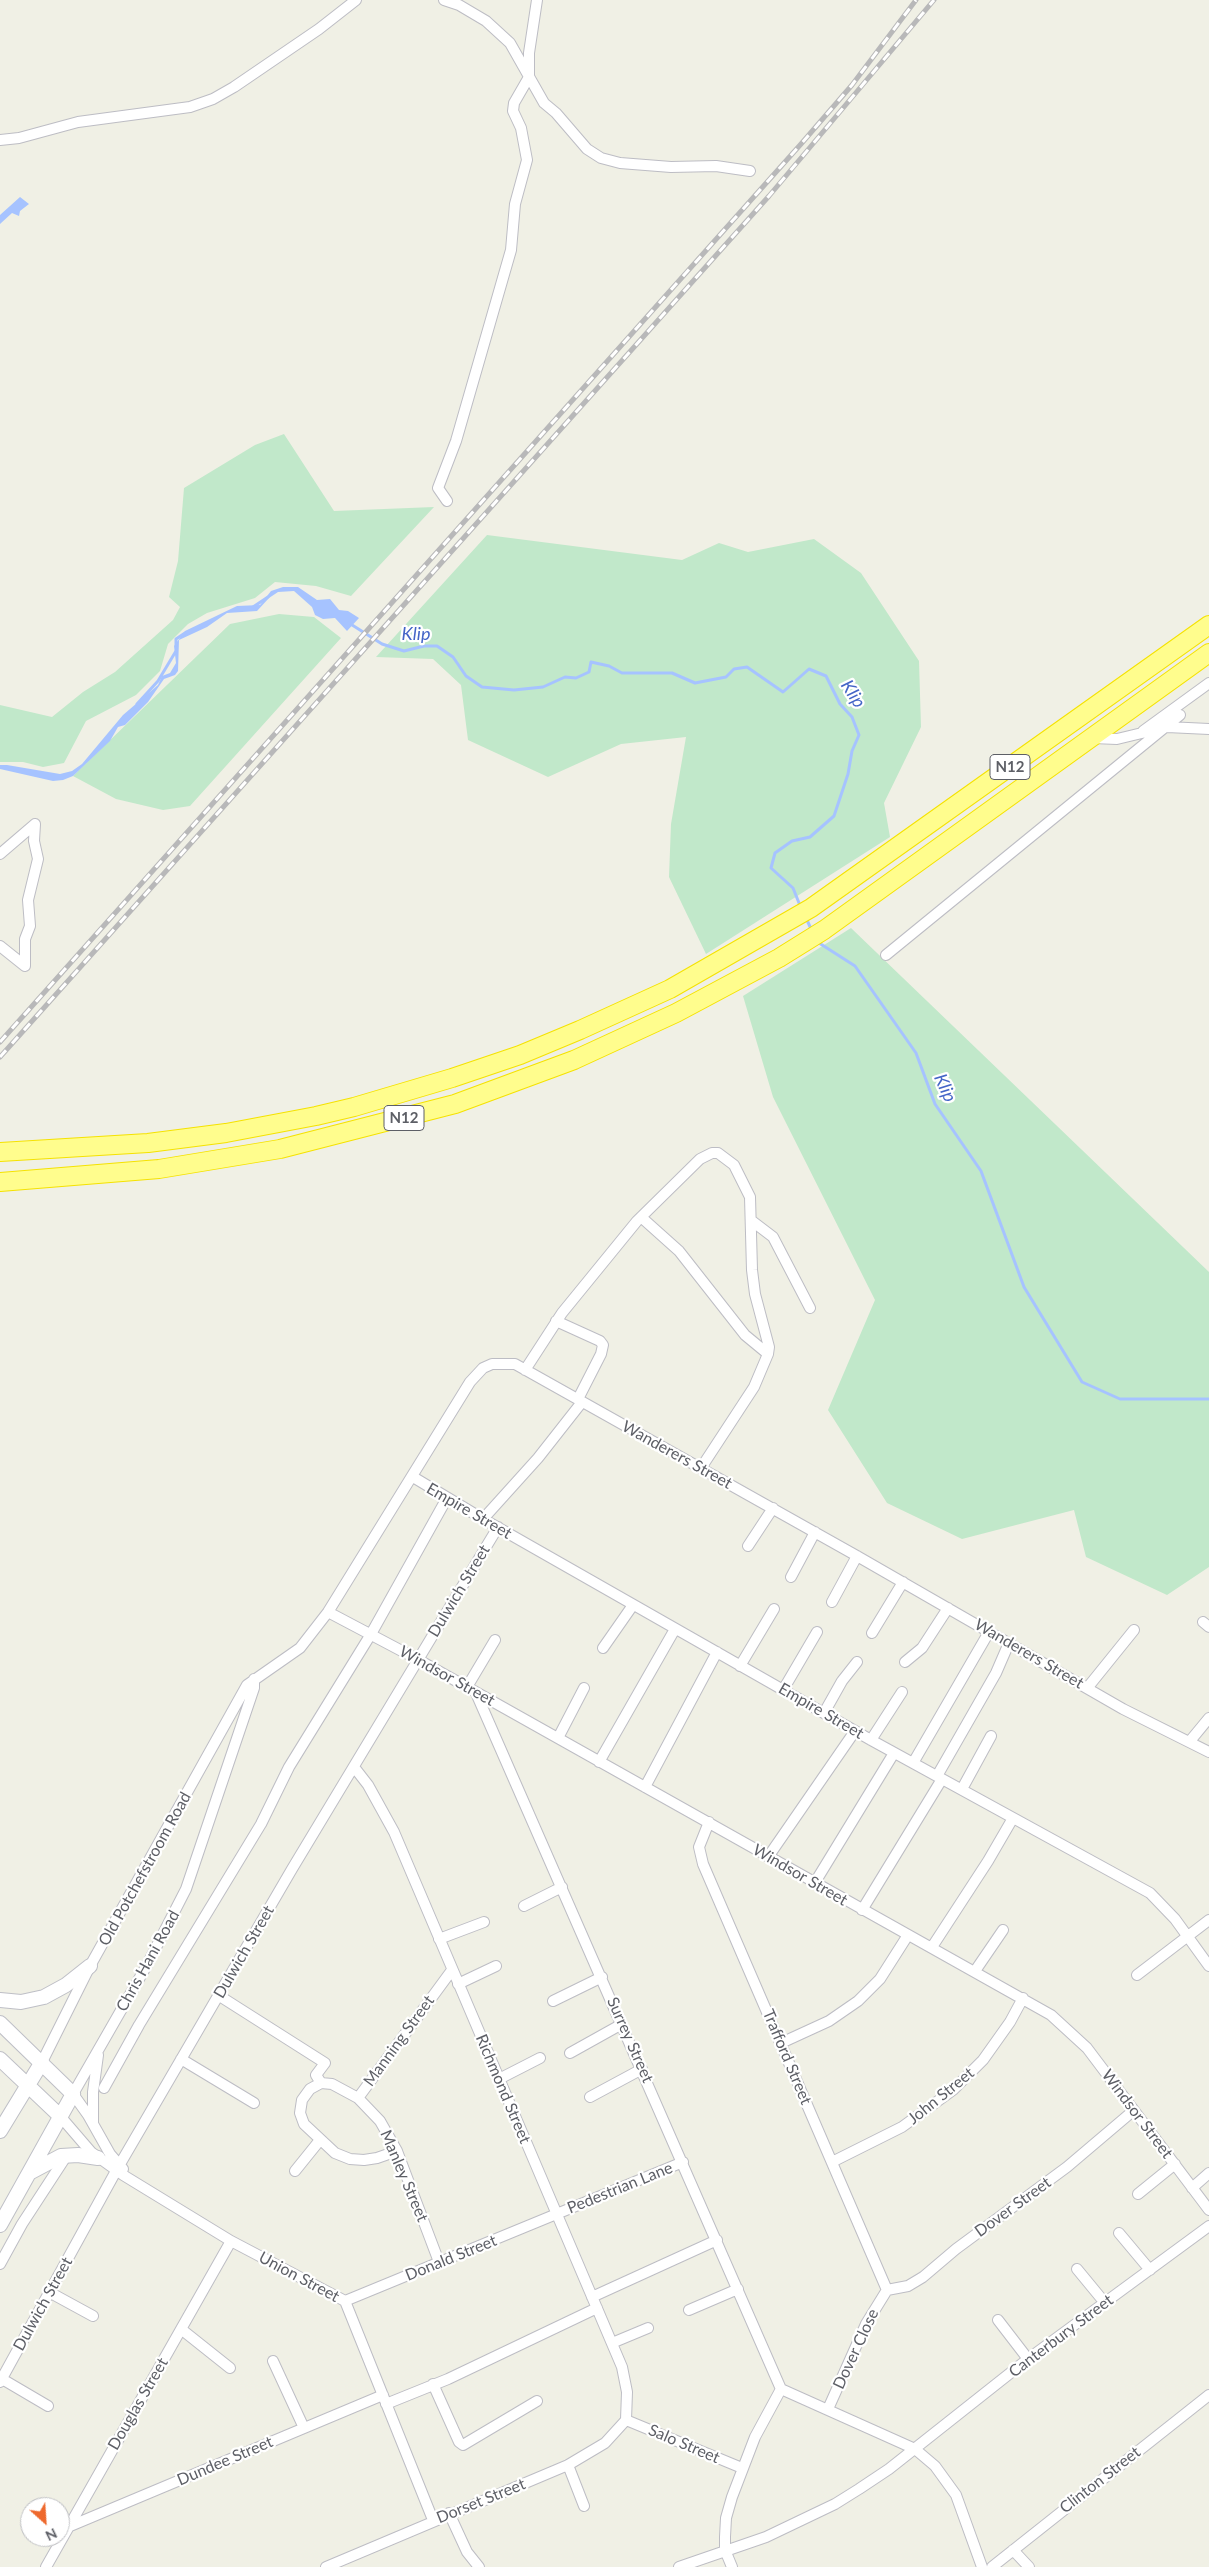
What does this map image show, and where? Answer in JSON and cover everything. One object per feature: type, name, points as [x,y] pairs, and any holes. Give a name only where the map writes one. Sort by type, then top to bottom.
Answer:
[{"type":"highway","name":"N12","points":[[0,1152],[99,1147],[195,1137],[284,1123],[354,1108],[452,1078],[520,1055],[563,1037],[670,989],[766,936],[811,908],[1209,625]]},
{"type":"highway","name":"N12","points":[[0,1182],[110,1175],[223,1160],[320,1140],[456,1104],[593,1051],[676,1013],[779,958],[824,930],[1209,653]]},
{"type":"main road","points":[[0,2000],[21,2002],[44,1997],[66,1985],[90,1966]]},
{"type":"main road","points":[[0,2023],[73,2094]]},
{"type":"main road","points":[[0,2059],[60,2116]]},
{"type":"main road","points":[[0,2131],[42,2062]]},
{"type":"main road","name":"Chris Hani Road","points":[[0,2225],[73,2094]]},
{"type":"main road","points":[[29,2174],[51,2160],[67,2155],[98,2158]]},
{"type":"street","points":[[0,140],[19,138],[78,122],[190,107],[213,99],[319,30],[356,0]]},
{"type":"street","points":[[444,0],[459,5],[486,20],[510,43],[544,103],[556,113],[587,149],[601,158],[620,163],[671,167],[716,166],[750,170]]},
{"type":"street","points":[[448,501],[438,488],[456,441],[511,250],[515,204],[527,160],[521,128],[513,111],[514,103],[529,77],[529,53],[537,0]]},
{"type":"street","points":[[1140,734],[1209,683]]},
{"type":"street","points":[[886,955],[1180,715]]},
{"type":"street","points":[[1092,738],[1117,739],[1166,727],[1209,729]]},
{"type":"street","points":[[0,854],[35,824],[34,841],[38,859],[28,900],[30,926],[25,939],[25,966],[0,946]]},
{"type":"street","points":[[525,1370],[556,1321],[594,1271],[641,1217],[700,1160],[712,1153],[718,1153],[734,1165],[744,1181],[750,1197],[752,1270],[755,1294],[769,1347],[768,1354],[745,1403],[701,1468]]},
{"type":"street","points":[[641,1217],[679,1251],[744,1335],[768,1354]]},
{"type":"street","points":[[752,1221],[773,1237],[810,1308]]},
{"type":"street","points":[[483,1520],[538,1458],[580,1401],[601,1354],[603,1345],[600,1340],[556,1321]]},
{"type":"street","name":"Wanderers Street","points":[[254,1679],[300,1648],[328,1612],[477,1373],[483,1368],[499,1362],[515,1364],[773,1508],[1123,1708],[1209,1752]]},
{"type":"street","name":"Empire Street","points":[[413,1477],[483,1520],[855,1731],[1150,1893],[1165,1907],[1209,1966]]},
{"type":"street","points":[[104,2088],[139,2025],[261,1824],[289,1767],[371,1634],[446,1498]]},
{"type":"street","points":[[748,1546],[773,1508]]},
{"type":"street","name":"Dulwich Street","points":[[1,2380],[118,2168],[218,1995],[498,1527]]},
{"type":"street","points":[[791,1576],[815,1532]]},
{"type":"street","points":[[832,1602],[857,1556]]},
{"type":"street","points":[[872,1632],[903,1582]]},
{"type":"street","points":[[603,1648],[633,1605]]},
{"type":"street","points":[[905,1662],[922,1648],[948,1608]]},
{"type":"street","points":[[740,1666],[774,1609]]},
{"type":"street","name":"Windsor Street","points":[[328,1612],[418,1659],[709,1822],[814,1884],[932,1947],[1051,2015],[1077,2038],[1209,2210]]},
{"type":"street","points":[[599,1762],[675,1629]]},
{"type":"street","points":[[1088,1688],[1134,1630]]},
{"type":"street","points":[[783,1690],[817,1632]]},
{"type":"street","points":[[913,1763],[989,1632]]},
{"type":"street","points":[[472,1690],[495,1640]]},
{"type":"street","points":[[862,1910],[940,1778],[992,1681],[1009,1644]]},
{"type":"street","points":[[644,1787],[717,1652]]},
{"type":"street","points":[[824,1713],[842,1681],[857,1662]]},
{"type":"street","name":"Old Potchefstroom Road","points":[[42,2062],[90,1966],[247,1685],[254,1679]]},
{"type":"street","name":"Chris Hani Road","points":[[73,2094],[147,1966],[186,1889],[254,1688],[254,1679]]},
{"type":"street","points":[[558,1738],[584,1688]]},
{"type":"street","name":"Surrey Street","points":[[472,1690],[602,1977],[781,2389]]},
{"type":"street","points":[[871,1740],[902,1692]]},
{"type":"street","points":[[1190,1741],[1209,1718]]},
{"type":"street","points":[[768,1857],[855,1731]]},
{"type":"street","points":[[962,1789],[991,1736]]},
{"type":"street","points":[[814,1884],[894,1753]]},
{"type":"street","name":"Richmond Street","points":[[354,1767],[368,1785],[387,1818],[622,2367],[627,2392],[626,2420]]},
{"type":"street","points":[[932,1947],[988,1861],[1013,1818]]},
{"type":"street","name":"Trafford Street","points":[[709,1822],[699,1847],[703,1864],[887,2290]]},
{"type":"street","points":[[524,1906],[562,1887]]},
{"type":"street","points":[[1137,1975],[1186,1935],[1209,1920]]},
{"type":"street","points":[[439,1939],[484,1922]]},
{"type":"street","points":[[975,1971],[1003,1930]]},
{"type":"street","points":[[781,2043],[829,2021],[858,2001],[880,1979],[908,1935]]},
{"type":"street","points":[[458,1984],[496,1966]]},
{"type":"street","name":"Manning Street","points":[[321,2083],[342,2088],[358,2098],[452,1970]]},
{"type":"street","points":[[553,2001],[602,1977]]},
{"type":"street","points":[[218,1995],[325,2063],[316,2075],[321,2083],[310,2089],[302,2100],[300,2113],[304,2124],[320,2140],[335,2153],[350,2159],[377,2158],[397,2151]]},
{"type":"street","name":"John Street","points":[[832,2162],[902,2127],[953,2090],[984,2060],[1010,2022],[1022,1998]]},
{"type":"street","points":[[570,2053],[622,2024]]},
{"type":"street","points":[[93,2123],[93,2092],[99,2049]]},
{"type":"street","points":[[499,2079],[540,2058]]},
{"type":"street","points":[[181,2059],[254,2103]]},
{"type":"street","points":[[590,2097],[642,2069]]},
{"type":"street","name":"Union Street","points":[[73,2094],[93,2123],[118,2168]]},
{"type":"street","name":"Manley Street","points":[[358,2098],[380,2120],[397,2151],[439,2262]]},
{"type":"street","name":"Dover Street","points":[[887,2290],[908,2286],[924,2277],[956,2249],[1067,2167],[1133,2110]]},
{"type":"street","name":"Union Street","points":[[60,2116],[98,2158],[118,2168],[129,2177],[231,2241],[345,2301],[433,2520]]},
{"type":"street","points":[[294,2171],[320,2140]]},
{"type":"street","points":[[0,2264],[22,2224],[67,2155]]},
{"type":"street","name":"Pedestrian Lane","points":[[556,2214],[683,2162]]},
{"type":"street","points":[[1138,2194],[1175,2164]]},
{"type":"street","points":[[1192,2188],[1209,2173]]},
{"type":"street","name":"Donald Street","points":[[345,2301],[556,2214]]},
{"type":"street","name":"Canterbury Street","points":[[679,2567],[766,2537],[835,2504],[915,2449],[1028,2360],[1209,2226]]},
{"type":"street","points":[[1119,2233],[1150,2270]]},
{"type":"street","points":[[592,2297],[717,2240]]},
{"type":"street","name":"Douglas Street","points":[[70,2523],[231,2241]]},
{"type":"street","points":[[1077,2269],[1105,2304]]},
{"type":"street","points":[[688,2310],[738,2289]]},
{"type":"street","name":"Dover Close","points":[[828,2409],[866,2324],[887,2290]]},
{"type":"street","points":[[49,2292],[93,2316]]},
{"type":"street","name":"Dundee Street","points":[[70,2526],[304,2428],[384,2399],[434,2384],[597,2308]]},
{"type":"street","points":[[998,2320],[1028,2360]]},
{"type":"street","points":[[612,2343],[648,2328]]},
{"type":"street","points":[[181,2329],[230,2368]]},
{"type":"street","points":[[273,2361],[304,2428]]},
{"type":"street","points":[[1,2380],[48,2406]]},
{"type":"street","points":[[434,2384],[462,2445],[537,2401]]},
{"type":"street","points":[[732,2567],[725,2550],[726,2518],[742,2468],[781,2389],[915,2449],[935,2466],[956,2496],[982,2567]]},
{"type":"street","name":"Clinton Street","points":[[992,2567],[1209,2395]]},
{"type":"street","name":"Dorset Street","points":[[326,2567],[433,2520],[568,2465],[605,2443],[626,2420]]},
{"type":"street","name":"Salo Street","points":[[626,2420],[742,2468]]},
{"type":"street","points":[[568,2465],[584,2506]]},
{"type":"street","points":[[449,2514],[467,2552],[479,2567]]},
{"type":"street","name":"Douglas Street","points":[[46,2567],[57,2547]]},
{"type":"street","points":[[1013,2550],[1029,2567]]},
{"type":"green space","points":[[284,434],[334,511],[434,507],[351,596],[316,586],[275,582],[255,598],[207,613],[188,624],[168,644],[160,671],[136,695],[86,721],[64,763],[43,767],[23,762],[0,762],[0,705],[52,717],[83,692],[115,672],[173,620],[180,607],[169,597],[178,561],[184,488],[255,445]]},
{"type":"green space","points":[[487,535],[682,560],[719,543],[748,552],[814,539],[861,573],[919,661],[921,727],[884,803],[890,837],[706,954],[669,877],[671,824],[686,737],[621,744],[548,777],[468,740],[461,685],[433,659],[376,657]]},
{"type":"green space","points":[[279,614],[314,617],[341,638],[190,806],[163,810],[116,799],[73,776],[230,624]]},
{"type":"green space","points":[[851,928],[1209,1272],[1209,1567],[1167,1595],[1086,1557],[1074,1510],[962,1539],[887,1503],[828,1410],[875,1300],[773,1097],[743,996]]},
{"type":"water","points":[[20,197],[29,204],[20,211],[19,216],[12,213],[0,224],[0,215]]},
{"type":"water","points":[[283,587],[298,587],[317,600],[330,599],[339,610],[348,611],[359,618],[347,631],[335,618],[323,619],[315,615],[312,607],[294,591],[278,592],[269,598],[257,611],[227,613],[207,627],[179,640],[178,671],[175,675],[164,679],[148,702],[125,725],[118,727],[110,741],[73,776],[53,781],[0,769],[0,765],[7,765],[60,774],[72,771],[82,764],[123,715],[158,685],[162,676],[170,673],[176,663],[174,646],[185,631],[237,606],[260,605],[271,591]]},
{"type":"waterway","name":"Klip","points":[[253,607],[268,597]]},
{"type":"waterway","name":"Klip","points":[[349,623],[382,644],[404,651],[424,646],[437,646],[453,657],[466,676],[482,687],[514,690],[543,687],[565,677],[576,678],[589,672],[591,662],[609,666],[622,673],[672,673],[695,683],[726,677],[734,669],[747,667],[783,692],[809,669],[826,676],[840,704],[852,717],[859,735],[852,751],[848,774],[834,816],[810,837],[792,841],[775,853],[771,868],[793,888],[801,908]]},
{"type":"waterway","name":"Klip","points":[[176,645],[176,639],[185,633]]},
{"type":"waterway","name":"Klip","points":[[137,704],[158,681],[176,651]]},
{"type":"waterway","name":"Klip","points":[[806,918],[812,931]]},
{"type":"waterway","name":"Klip","points":[[816,941],[855,966],[916,1053],[935,1104],[981,1171],[1024,1287],[1082,1382],[1120,1399],[1209,1399]]},
{"type":"railway","points":[[0,1042],[801,144],[852,85],[916,0]]},
{"type":"railway","points":[[0,1057],[769,196],[934,0]]}]
